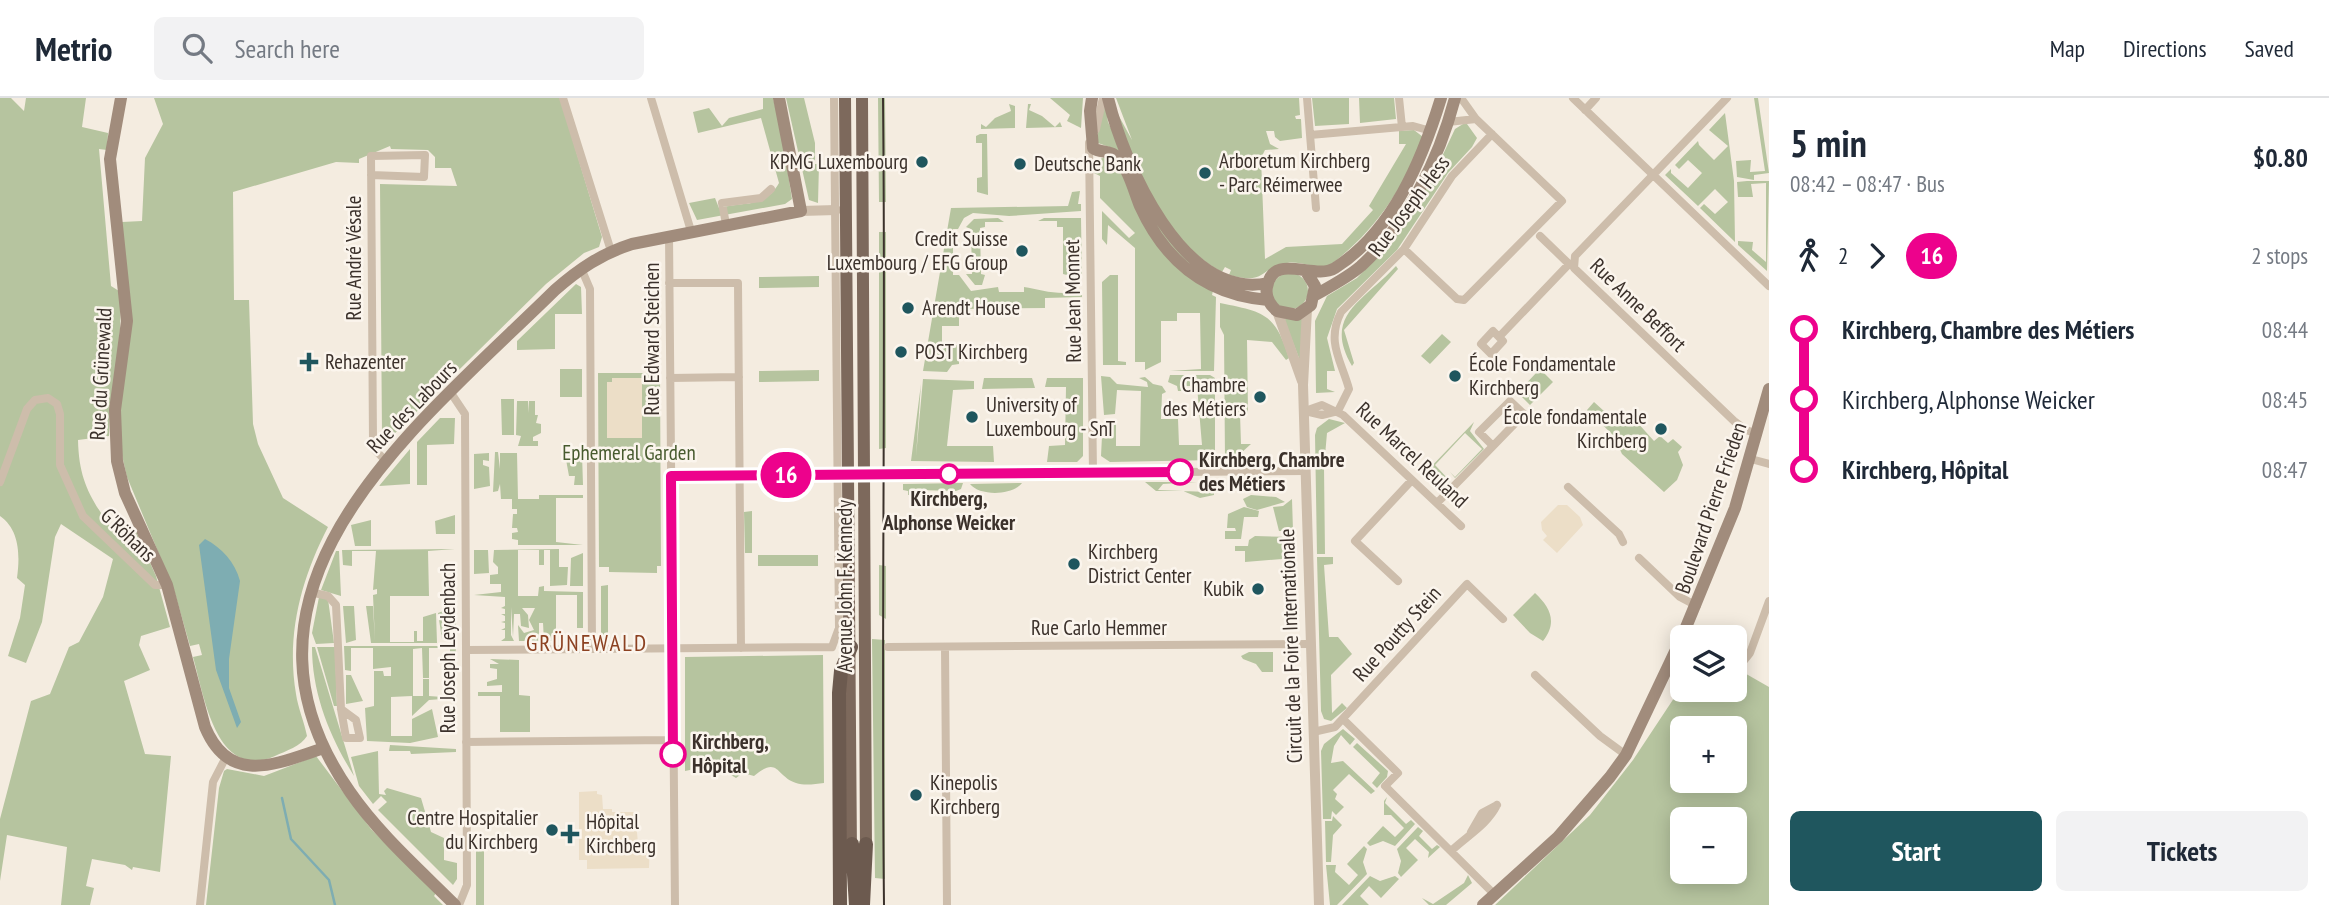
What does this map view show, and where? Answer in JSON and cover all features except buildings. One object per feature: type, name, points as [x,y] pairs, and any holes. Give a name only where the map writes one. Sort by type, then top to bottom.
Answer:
[{"type":"highway","points":[[840,905],[839,693],[841,671],[851,647]]},
{"type":"highway","points":[[856,905],[859,844]]},
{"type":"highway","points":[[859,844],[863,905]]},
{"type":"main road","name":"Rue du Grünewald","points":[[121,98],[111,144],[110,173],[127,321],[114,437],[125,493],[167,585],[205,727],[213,743],[226,757]]},
{"type":"main road","points":[[779,98],[801,211]]},
{"type":"main road","name":"Avenue John F. Kennedy","points":[[845,98],[844,475],[859,844],[870,905]]},
{"type":"main road","name":"Avenue John F. Kennedy","points":[[849,905],[859,844],[869,474],[862,98]]},
{"type":"main road","points":[[1105,98],[1119,136],[1151,203],[1176,241],[1204,268],[1224,280],[1247,286],[1268,283]]},
{"type":"main road","points":[[1441,98],[1431,131],[1405,187],[1368,240],[1333,270],[1320,274],[1307,273],[1296,267],[1275,273],[1268,283],[1268,300],[1276,311],[1290,316],[1307,309],[1315,295],[1360,267],[1393,229],[1426,176],[1455,98]]},
{"type":"main road","name":"Rue Jean Monnet","points":[[1091,105],[1095,151]]},
{"type":"main road","points":[[1095,151],[1112,153],[1120,160],[1142,210],[1159,240],[1176,260],[1199,279],[1220,291],[1268,300]]},
{"type":"main road","name":"Rue des Labours","points":[[457,905],[367,815],[349,791],[322,742],[306,701],[302,672],[303,624],[310,592],[336,531],[386,461],[451,393],[581,268],[611,251],[669,235],[801,211]]},
{"type":"main road","points":[[1307,273],[1315,286],[1315,295]]},
{"type":"main road","name":"Boulevard Pierre Frieden","points":[[1688,625],[1751,459],[1769,389]]},
{"type":"main road","name":"Boulevard Pierre Frieden","points":[[1483,905],[1491,890],[1572,822],[1626,755],[1670,664]]},
{"type":"main road","points":[[226,757],[254,767],[274,764],[322,742]]},
{"type":"street","points":[[563,98],[611,251]]},
{"type":"street","points":[[651,98],[691,231]]},
{"type":"street","name":"Avenue John F. Kennedy","points":[[835,98],[843,416]]},
{"type":"street","name":"Rue Jean Monnet","points":[[1091,172],[1096,120],[1105,98]]},
{"type":"street","points":[[1307,98],[1316,208]]},
{"type":"street","points":[[1399,98],[1402,127]]},
{"type":"street","points":[[1404,248],[1457,299],[1464,300],[1562,201],[1476,120],[1461,98]]},
{"type":"street","points":[[1573,98],[1769,286]]},
{"type":"street","points":[[1585,110],[1596,98]]},
{"type":"street","name":"Rue Anne Beffort","points":[[1571,264],[1727,98]]},
{"type":"street","name":"Rue Jean Monnet","points":[[1091,105],[1093,473]]},
{"type":"street","points":[[1448,122],[1476,120]]},
{"type":"street","points":[[1310,135],[1413,126],[1431,131]]},
{"type":"street","name":"Rue Joseph Hess","points":[[1338,411],[1349,389],[1333,348],[1336,322],[1349,302],[1404,248],[1452,176],[1492,134]]},
{"type":"street","name":"Rue André Vésale","points":[[371,175],[424,177],[425,155],[371,156],[371,175],[373,441],[375,450],[386,461]]},
{"type":"street","points":[[726,224],[722,203],[761,198],[771,189]]},
{"type":"street","name":"Rue des Labours","points":[[801,211],[836,210]]},
{"type":"street","name":"Rue Edward Steichen","points":[[669,235],[675,905]]},
{"type":"street","name":"Rue Anne Beffort","points":[[1540,236],[1734,421],[1746,430],[1758,434]]},
{"type":"street","points":[[1499,337],[1571,264]]},
{"type":"street","points":[[581,268],[590,289],[592,649]]},
{"type":"street","points":[[669,283],[738,283],[741,648]]},
{"type":"street","name":"Circuit de la Foire Internationale","points":[[1307,309],[1303,385],[1319,905]]},
{"type":"street","name":"Circuit de la Foire Internationale","points":[[1276,311],[1303,385]]},
{"type":"street","points":[[670,378],[739,377]]},
{"type":"street","name":"Rue Joseph Leydenbach","points":[[451,393],[465,414],[467,885],[457,905]]},
{"type":"street","name":"G'Röhans","points":[[0,482],[27,409],[35,400],[48,398],[57,404],[60,414],[60,465],[83,516],[155,586],[167,585]]},
{"type":"street","points":[[1437,503],[1493,446],[1524,414],[1510,401],[1479,432],[1493,446]]},
{"type":"street","points":[[1304,411],[1322,405],[1338,411]]},
{"type":"street","name":"Rue Marcel Reuland","points":[[1338,411],[1461,526]]},
{"type":"street","points":[[1751,459],[1769,464]]},
{"type":"street","points":[[671,476],[1306,471]]},
{"type":"street","name":"Avenue John F. Kennedy","points":[[841,671],[832,647],[839,628],[844,475]]},
{"type":"street","points":[[1398,581],[1355,541],[1412,480]]},
{"type":"street","points":[[1568,487],[1619,534],[1623,542]]},
{"type":"street","points":[[1639,558],[1680,597],[1697,606]]},
{"type":"street","name":"Rue Poutty Stein","points":[[1312,732],[1329,730],[1343,719],[1467,584],[1503,619]]},
{"type":"street","points":[[310,592],[328,596],[336,605],[341,709]]},
{"type":"street","points":[[1747,657],[1769,601]]},
{"type":"street","name":"Rue Carlo Hemmer","points":[[888,647],[1310,644]]},
{"type":"street","points":[[945,646],[947,905]]},
{"type":"street","points":[[466,650],[832,647]]},
{"type":"street","points":[[1535,675],[1600,736],[1626,755]]},
{"type":"street","points":[[1343,719],[1398,773],[1385,786],[1491,890]]},
{"type":"street","points":[[466,742],[673,740]]},
{"type":"street","points":[[200,905],[213,782],[226,757]]},
{"type":"street","points":[[1451,851],[1471,832]]},
{"type":"green space","points":[[0,98],[11,98],[24,111],[26,98],[86,98],[82,127],[108,133],[107,150],[99,149],[111,286],[119,291],[119,345],[109,436],[78,440],[79,455],[88,489],[114,532],[135,529],[156,576],[170,627],[141,636],[139,645],[150,670],[124,681],[145,754],[171,756],[160,872],[133,867],[132,870],[125,865],[92,859],[86,886],[94,888],[90,905],[61,905],[67,847],[7,835],[0,881],[0,819],[31,701],[50,694],[69,647],[79,642],[103,597],[113,559],[61,524],[55,537],[42,622],[26,663],[8,656],[20,618],[25,585],[17,578],[18,552],[15,536],[12,528],[0,516]]},
{"type":"green space","points":[[154,98],[560,98],[602,237],[599,247],[584,253],[546,284],[387,441],[382,435],[380,184],[457,186],[451,168],[435,168],[435,157],[428,150],[391,149],[390,146],[359,159],[359,163],[336,162],[233,192],[234,300],[249,300],[253,424],[258,444],[283,498],[328,527],[303,587],[295,629],[293,672],[307,736],[288,750],[255,761],[239,757],[226,746],[208,712],[193,657],[202,655],[199,644],[190,646],[174,590],[127,477],[118,438],[123,383],[122,222],[142,221],[145,158],[163,124]]},
{"type":"green space","points":[[763,98],[773,98],[792,199],[785,204],[697,220],[689,203],[715,198],[719,208],[753,203],[767,197],[779,183],[761,118],[698,133],[693,112],[709,108],[722,126],[729,118],[763,109]]},
{"type":"green space","points":[[786,98],[804,98],[815,143],[815,164],[819,164],[818,203],[809,200]]},
{"type":"green space","points":[[878,98],[885,98],[886,202],[879,202]]},
{"type":"green space","points":[[1050,98],[1083,98],[1081,128],[1067,121],[1070,115]]},
{"type":"green space","name":"Arboretum Kirchberg - Parc Réimerwee","points":[[1116,98],[1299,98],[1300,115],[1295,116],[1296,119],[1301,119],[1302,138],[1280,141],[1275,137],[1274,131],[1266,131],[1270,144],[1279,149],[1265,150],[1261,158],[1265,259],[1286,247],[1342,244],[1373,210],[1369,206],[1406,144],[1399,144],[1399,131],[1414,130],[1423,137],[1396,193],[1372,226],[1343,255],[1326,268],[1287,263],[1271,268],[1257,277],[1242,278],[1229,275],[1231,270],[1225,267],[1222,272],[1202,259],[1184,243],[1169,224],[1145,182],[1115,116],[1115,109],[1132,140]]},
{"type":"green space","points":[[1312,98],[1349,98],[1349,124],[1315,126]]},
{"type":"green space","points":[[1359,98],[1394,98],[1396,119],[1360,123]]},
{"type":"green space","points":[[1754,98],[1758,98],[1769,173],[1754,175],[1754,180],[1737,177],[1736,161],[1751,160],[1750,172],[1765,171]]},
{"type":"green space","points":[[1105,103],[1108,122],[1139,186],[1203,271],[1189,265],[1163,238],[1115,149],[1098,143],[1098,129]]},
{"type":"green space","points":[[1009,104],[1015,106],[1015,128],[981,129],[981,124],[986,127],[995,118],[1011,111]]},
{"type":"green space","points":[[1028,104],[1031,104],[1029,110],[1055,127],[1060,122],[1062,127],[1026,128]]},
{"type":"green space","points":[[1725,113],[1734,181],[1735,242],[1700,208],[1704,204],[1715,214],[1728,202],[1715,189],[1698,206],[1665,175],[1671,169],[1671,173],[1688,188],[1702,173],[1688,160],[1679,169],[1675,165],[1698,141],[1714,160],[1728,146],[1709,130]]},
{"type":"green space","points":[[1467,124],[1477,138],[1472,147],[1448,173],[1397,250],[1337,309],[1327,338],[1335,371],[1327,371],[1327,389],[1335,392],[1316,393],[1315,321],[1327,296],[1357,278],[1394,239],[1430,182],[1455,129]]},
{"type":"green space","points":[[987,134],[988,195],[977,192],[977,178],[982,177],[982,143],[976,143],[976,136]]},
{"type":"green space","points":[[1105,157],[1120,169],[1144,221],[1213,291],[1212,295],[1216,297],[1214,371],[1170,371],[1201,369],[1200,313],[1177,313],[1177,321],[1161,321],[1161,362],[1145,370],[1145,362],[1135,362],[1135,248],[1108,225],[1107,245],[1102,239],[1102,211],[1129,238],[1135,233],[1100,198],[1100,176],[1094,173],[1098,160]]},
{"type":"green space","points":[[1769,181],[1767,271],[1738,245],[1738,241],[1753,242],[1752,250],[1766,262],[1766,183],[1751,184],[1753,197],[1738,197],[1737,182]]},
{"type":"green space","points":[[1080,191],[1078,204],[1081,204],[1081,211],[1009,216],[973,213],[964,218],[958,229],[953,229],[953,275],[959,275],[971,291],[998,287],[999,292],[1024,292],[1024,287],[1060,293],[1082,290],[1082,297],[1045,298],[1045,308],[959,309],[959,326],[942,326],[942,345],[959,345],[959,364],[952,365],[947,372],[923,371],[951,208],[1068,206],[1072,192]]},
{"type":"green space","points":[[998,218],[1004,222],[985,222],[985,227],[980,228],[981,274],[985,275],[982,285],[975,285],[966,274],[972,274],[971,229],[966,227],[974,219]]},
{"type":"green space","points":[[1044,218],[1081,218],[1082,279],[1063,274],[1063,227],[1057,227],[1057,221],[1038,221]]},
{"type":"green space","points":[[879,232],[886,232],[886,448],[879,449]]},
{"type":"green space","points":[[1396,266],[1398,269],[1344,330],[1354,363],[1352,366],[1344,348],[1342,334],[1344,321],[1360,300]]},
{"type":"green space","points":[[1290,273],[1303,278],[1308,291],[1303,304],[1290,309],[1277,304],[1272,291],[1277,278]]},
{"type":"green space","points":[[1110,275],[1118,275],[1118,361],[1126,362],[1126,365],[1103,365],[1102,282]]},
{"type":"green space","points":[[819,276],[819,287],[759,288],[759,277]]},
{"type":"green space","points":[[576,284],[581,287],[582,314],[555,314],[555,349],[517,350],[517,341]]},
{"type":"green space","points":[[1220,303],[1257,312],[1266,317],[1279,332],[1289,358],[1286,360],[1272,342],[1247,340],[1248,414],[1240,414],[1241,444],[1251,444],[1241,453],[1240,461],[1225,461],[1224,335],[1220,327]]},
{"type":"green space","points":[[1303,318],[1302,366],[1284,319]]},
{"type":"green space","points":[[1442,334],[1451,342],[1430,364],[1421,356]]},
{"type":"green space","points":[[560,369],[582,369],[582,397],[560,397]]},
{"type":"green space","points":[[819,370],[819,381],[759,382],[759,371]]},
{"type":"green space","points":[[1537,372],[1543,372],[1553,382],[1530,405],[1521,396],[1522,388]]},
{"type":"green space","name":"Ephemeral Garden","points":[[598,373],[660,373],[661,566],[657,566],[657,573],[609,572],[609,567],[599,567]]},
{"type":"green space","points":[[1170,375],[1210,375],[1215,378],[1215,460],[1110,462],[1101,456],[1102,436],[1116,423],[1116,446],[1140,446],[1141,391],[1117,390],[1115,414],[1104,415],[1101,376],[1110,377],[1117,384],[1148,387],[1147,382],[1139,378],[1145,377],[1153,384],[1162,386],[1166,392],[1162,394],[1161,419],[1178,419],[1179,445],[1202,445],[1197,386],[1182,386],[1182,391],[1178,391],[1177,386],[1168,382]]},
{"type":"green space","points":[[984,378],[1032,378],[1035,388],[982,389]]},
{"type":"green space","points":[[1047,378],[1083,378],[1083,456],[1077,462],[1047,462],[1049,446],[1065,445],[1066,387],[1045,387]]},
{"type":"green space","points":[[923,379],[974,381],[974,389],[953,390],[947,446],[993,446],[994,462],[911,461],[921,384],[916,456]]},
{"type":"green space","points":[[501,399],[514,399],[514,435],[502,435]]},
{"type":"green space","points":[[517,401],[528,401],[528,413],[529,401],[535,401],[535,415],[538,415],[536,423],[541,424],[541,433],[533,437],[533,441],[538,441],[538,446],[518,446],[521,436],[516,435]]},
{"type":"green space","points":[[1594,402],[1615,421],[1627,411],[1654,441],[1660,436],[1668,443],[1673,439],[1682,447],[1678,452],[1683,465],[1677,480],[1664,492],[1622,454],[1613,435],[1587,410]]},
{"type":"green space","points":[[440,418],[455,418],[454,444],[427,445],[427,485],[417,485],[417,442]]},
{"type":"green space","points":[[1329,419],[1345,423],[1327,433],[1324,467],[1325,554],[1317,554],[1315,435],[1317,428]]},
{"type":"green space","points":[[1474,422],[1470,431],[1484,449],[1455,478],[1450,472],[1455,477],[1482,449],[1465,433],[1435,465],[1450,481],[1447,488],[1428,470]]},
{"type":"green space","points":[[410,449],[410,484],[379,486]]},
{"type":"green space","points":[[495,452],[498,452],[500,469],[500,453],[517,453],[518,499],[539,499],[539,495],[583,495],[583,498],[556,498],[556,542],[583,545],[518,545],[518,540],[512,539],[512,533],[518,532],[517,528],[512,528],[513,514],[517,514],[517,509],[512,509],[512,499],[501,499],[500,484],[498,491],[493,492]]},
{"type":"green space","points":[[489,453],[489,461],[483,460],[483,465],[489,467],[490,486],[474,489],[474,454]]},
{"type":"green space","points":[[565,454],[582,454],[583,485],[574,485],[575,476],[569,476]]},
{"type":"green space","points":[[1145,482],[1197,482],[1163,484],[1158,490],[1183,491],[1156,491]]},
{"type":"green space","points":[[963,483],[961,489],[956,491],[918,490],[917,495],[908,495],[908,491],[903,490],[903,484]]},
{"type":"green space","points":[[1022,483],[1011,490],[996,493],[981,491],[970,484]]},
{"type":"green space","points":[[1214,486],[1214,495],[1200,498],[1183,491],[1208,492]]},
{"type":"green space","points":[[1251,495],[1276,497],[1285,502],[1257,510],[1247,507],[1243,499]]},
{"type":"green space","points":[[1292,499],[1293,531],[1279,531],[1273,507],[1283,506]]},
{"type":"green space","points":[[1244,507],[1259,511],[1258,517],[1244,517],[1241,539],[1225,539],[1225,531],[1236,531],[1235,528],[1227,528],[1228,514]]},
{"type":"green space","points":[[752,511],[752,553],[745,553],[744,512]]},
{"type":"green space","points":[[455,515],[455,534],[436,534],[435,521]]},
{"type":"green space","points":[[371,520],[371,546],[355,546],[351,525]]},
{"type":"green space","points":[[1255,536],[1293,537],[1294,558],[1245,562],[1245,551],[1235,551],[1235,546],[1248,546],[1249,540]]},
{"type":"green space","points":[[455,549],[428,551],[429,596],[390,596],[390,642],[414,642],[414,631],[417,631],[417,641],[423,641],[423,617],[436,613],[437,643],[371,643],[366,606],[373,606],[375,641],[373,595],[377,594],[377,589],[373,590],[376,551],[352,551],[352,566],[343,565],[342,550]]},
{"type":"green space","points":[[559,549],[559,567],[568,567],[567,585],[550,586],[550,550],[544,550],[544,565],[539,565],[539,550],[518,550],[518,596],[538,596],[539,587],[544,586],[544,591],[583,592],[583,628],[577,628],[577,595],[556,595],[556,641],[544,641],[543,623],[539,623],[539,641],[519,641],[518,625],[524,633],[534,630],[529,620],[535,608],[522,608],[528,615],[529,628],[521,626],[520,614],[514,614],[513,637],[511,607],[511,635],[514,641],[501,641],[505,638],[505,630],[501,630],[505,628],[505,623],[501,622],[505,621],[505,616],[501,614],[505,614],[505,609],[501,608],[505,606],[505,597],[474,595],[501,592],[501,584],[490,584],[490,575],[498,574],[498,567],[493,562],[494,550]]},
{"type":"green space","points":[[474,550],[488,550],[489,573],[474,574]]},
{"type":"green space","points":[[336,551],[339,551],[341,596],[321,590]]},
{"type":"green space","points":[[583,553],[583,586],[570,586],[571,558]]},
{"type":"green space","points":[[758,555],[818,555],[818,566],[758,566]]},
{"type":"green space","points":[[1317,557],[1333,557],[1333,564],[1324,565],[1329,637],[1338,637],[1352,654],[1331,675],[1332,713],[1342,703],[1347,708],[1331,721],[1324,719],[1321,711]]},
{"type":"green space","points":[[879,565],[886,566],[886,619],[879,615]]},
{"type":"green space","points":[[608,585],[608,640],[601,640],[601,586]]},
{"type":"green space","points":[[1535,593],[1548,609],[1551,621],[1543,641],[1530,633],[1513,615]]},
{"type":"green space","points":[[319,597],[328,599],[334,643],[316,644],[312,633]]},
{"type":"green space","points":[[343,606],[354,606],[356,640],[346,643]]},
{"type":"green space","points":[[456,606],[456,638],[442,639],[438,613]]},
{"type":"green space","points":[[872,639],[885,640],[885,879],[875,878]]},
{"type":"green space","points":[[344,646],[456,646],[454,684],[450,684],[450,648],[429,648],[429,678],[423,678],[422,648],[413,649],[413,696],[423,696],[423,679],[429,679],[429,696],[456,698],[429,700],[412,716],[412,696],[391,697],[391,736],[412,736],[412,719],[432,709],[438,737],[410,743],[367,741],[365,708],[374,706],[374,671],[383,671],[384,676],[391,676],[391,667],[373,669],[373,648],[351,648],[351,671],[345,670]]},
{"type":"green space","points":[[312,647],[315,647],[354,776],[324,715],[315,682]]},
{"type":"green space","points":[[317,647],[335,647],[337,706],[334,706]]},
{"type":"green space","points":[[1249,652],[1273,652],[1273,672],[1262,672],[1256,664],[1243,659],[1241,656]]},
{"type":"green space","points":[[823,655],[824,783],[796,783],[773,767],[768,767],[754,776],[743,773],[736,778],[714,765],[685,771],[685,657]]},
{"type":"green space","points":[[490,659],[519,660],[519,695],[530,696],[530,732],[500,732],[500,696],[478,696],[478,692],[502,692],[502,685],[487,686],[487,682],[497,679],[497,669],[490,668],[490,664],[499,664]]},
{"type":"green space","points":[[1747,674],[1769,687],[1769,905],[1495,905],[1590,815],[1633,760],[1671,702],[1747,702]]},
{"type":"green space","points":[[346,675],[351,675],[363,701],[346,704]]},
{"type":"green space","points":[[1343,729],[1355,739],[1350,745],[1341,735],[1334,746],[1331,763],[1343,761],[1375,791],[1371,794],[1349,774],[1333,790],[1337,794],[1335,799],[1344,807],[1336,815],[1332,811],[1331,819],[1323,819],[1321,751],[1324,744]]},
{"type":"green space","points":[[1357,743],[1388,771],[1387,777],[1377,788],[1372,783],[1380,773],[1353,747]]},
{"type":"green space","points":[[390,745],[456,749],[456,752],[411,754],[410,751],[389,751]]},
{"type":"green space","points":[[378,751],[379,794],[386,795],[384,791],[387,788],[421,798],[431,832],[444,838],[444,860],[457,863],[457,879],[453,885],[378,810],[387,802],[381,796],[373,804],[359,786],[351,757]]},
{"type":"green space","points":[[316,756],[371,829],[436,893],[434,896],[443,905],[206,905],[219,788],[224,771],[227,769],[264,776]]},
{"type":"green space","points":[[1387,797],[1385,803],[1406,824],[1411,820],[1415,824],[1395,846],[1383,841],[1370,846],[1367,843],[1383,826],[1395,837],[1404,828],[1391,815],[1384,815],[1384,801]]},
{"type":"green space","points":[[1333,816],[1342,825],[1333,835],[1331,862],[1326,862],[1325,821],[1332,821]]},
{"type":"green space","points":[[1418,827],[1423,831],[1419,836],[1432,849],[1437,845],[1440,847],[1428,858],[1429,852],[1415,839],[1406,848],[1418,860],[1401,877],[1398,873],[1401,861],[1397,849]]},
{"type":"green space","points":[[476,843],[484,843],[484,905],[476,905]]},
{"type":"green space","points":[[1364,846],[1367,849],[1363,862],[1367,874],[1337,905],[1330,905],[1326,865],[1336,865],[1335,872],[1349,885],[1358,875],[1347,864]]},
{"type":"green space","points":[[1468,875],[1472,883],[1446,905],[1429,905],[1422,898],[1433,904],[1464,883]]},
{"type":"green space","points":[[1370,876],[1380,881],[1395,876],[1399,879],[1381,898],[1369,886],[1360,896],[1369,905],[1342,905]]},
{"type":"shaded area","points":[[612,378],[642,378],[642,438],[607,438],[607,382],[612,382]]},
{"type":"shaded area","points":[[1558,505],[1567,505],[1580,517],[1583,525],[1557,553],[1543,540],[1547,536],[1542,530],[1541,522]]},
{"type":"shaded area","points":[[597,791],[597,794],[602,795],[603,809],[612,809],[612,812],[635,812],[638,843],[650,844],[649,868],[587,869],[587,860],[579,860],[579,792]]},
{"type":"water","points":[[205,539],[227,556],[240,581],[229,659],[229,688],[241,722],[237,728],[216,670],[199,545]]},
{"type":"waterway","points":[[282,798],[291,839],[329,880],[335,905]]},
{"type":"tram line","points":[[883,98],[884,905]]},
{"type":"bus line","name":"16","points":[[673,754],[671,476],[1180,472]]},
{"type":"place","name":"KPMG Luxembourg","points":[[922,162]]},
{"type":"place","name":"Deutsche Bank","points":[[1020,164]]},
{"type":"place","name":"Arboretum Kirchberg - Parc Réimerwee","points":[[1205,173]]},
{"type":"place","name":"Credit Suisse Luxembourg / EFG Group","points":[[1022,251]]},
{"type":"place","name":"Arendt House","points":[[908,308]]},
{"type":"place","name":"POST Kirchberg","points":[[901,352]]},
{"type":"place","name":"Rehazenter","points":[[309,362]]},
{"type":"place","name":"École Fondamentale Kirchberg","points":[[1455,376]]},
{"type":"place","name":"Chambre des Métiers","points":[[1260,397]]},
{"type":"place","name":"University of Luxembourg - SnT","points":[[972,417]]},
{"type":"place","name":"École fondamentale Kirchberg","points":[[1661,429]]},
{"type":"place","name":"Kirchberg, Chambre des Métiers","points":[[1180,472]]},
{"type":"place","name":"Kirchberg, Alphonse Weicker","points":[[949,474]]},
{"type":"place","name":"Kirchberg District Center","points":[[1074,564]]},
{"type":"place","name":"Kubik","points":[[1258,589]]},
{"type":"place","name":"Kirchberg, Hôpital","points":[[673,754]]},
{"type":"place","name":"Kinepolis Kirchberg","points":[[916,795]]},
{"type":"place","name":"Centre Hospitalier du Kirchberg","points":[[552,830]]},
{"type":"place","name":"Hôpital Kirchberg","points":[[570,834]]},
{"type":"district","name":"GRÜNEWALD","points":[[587,643]]}]
